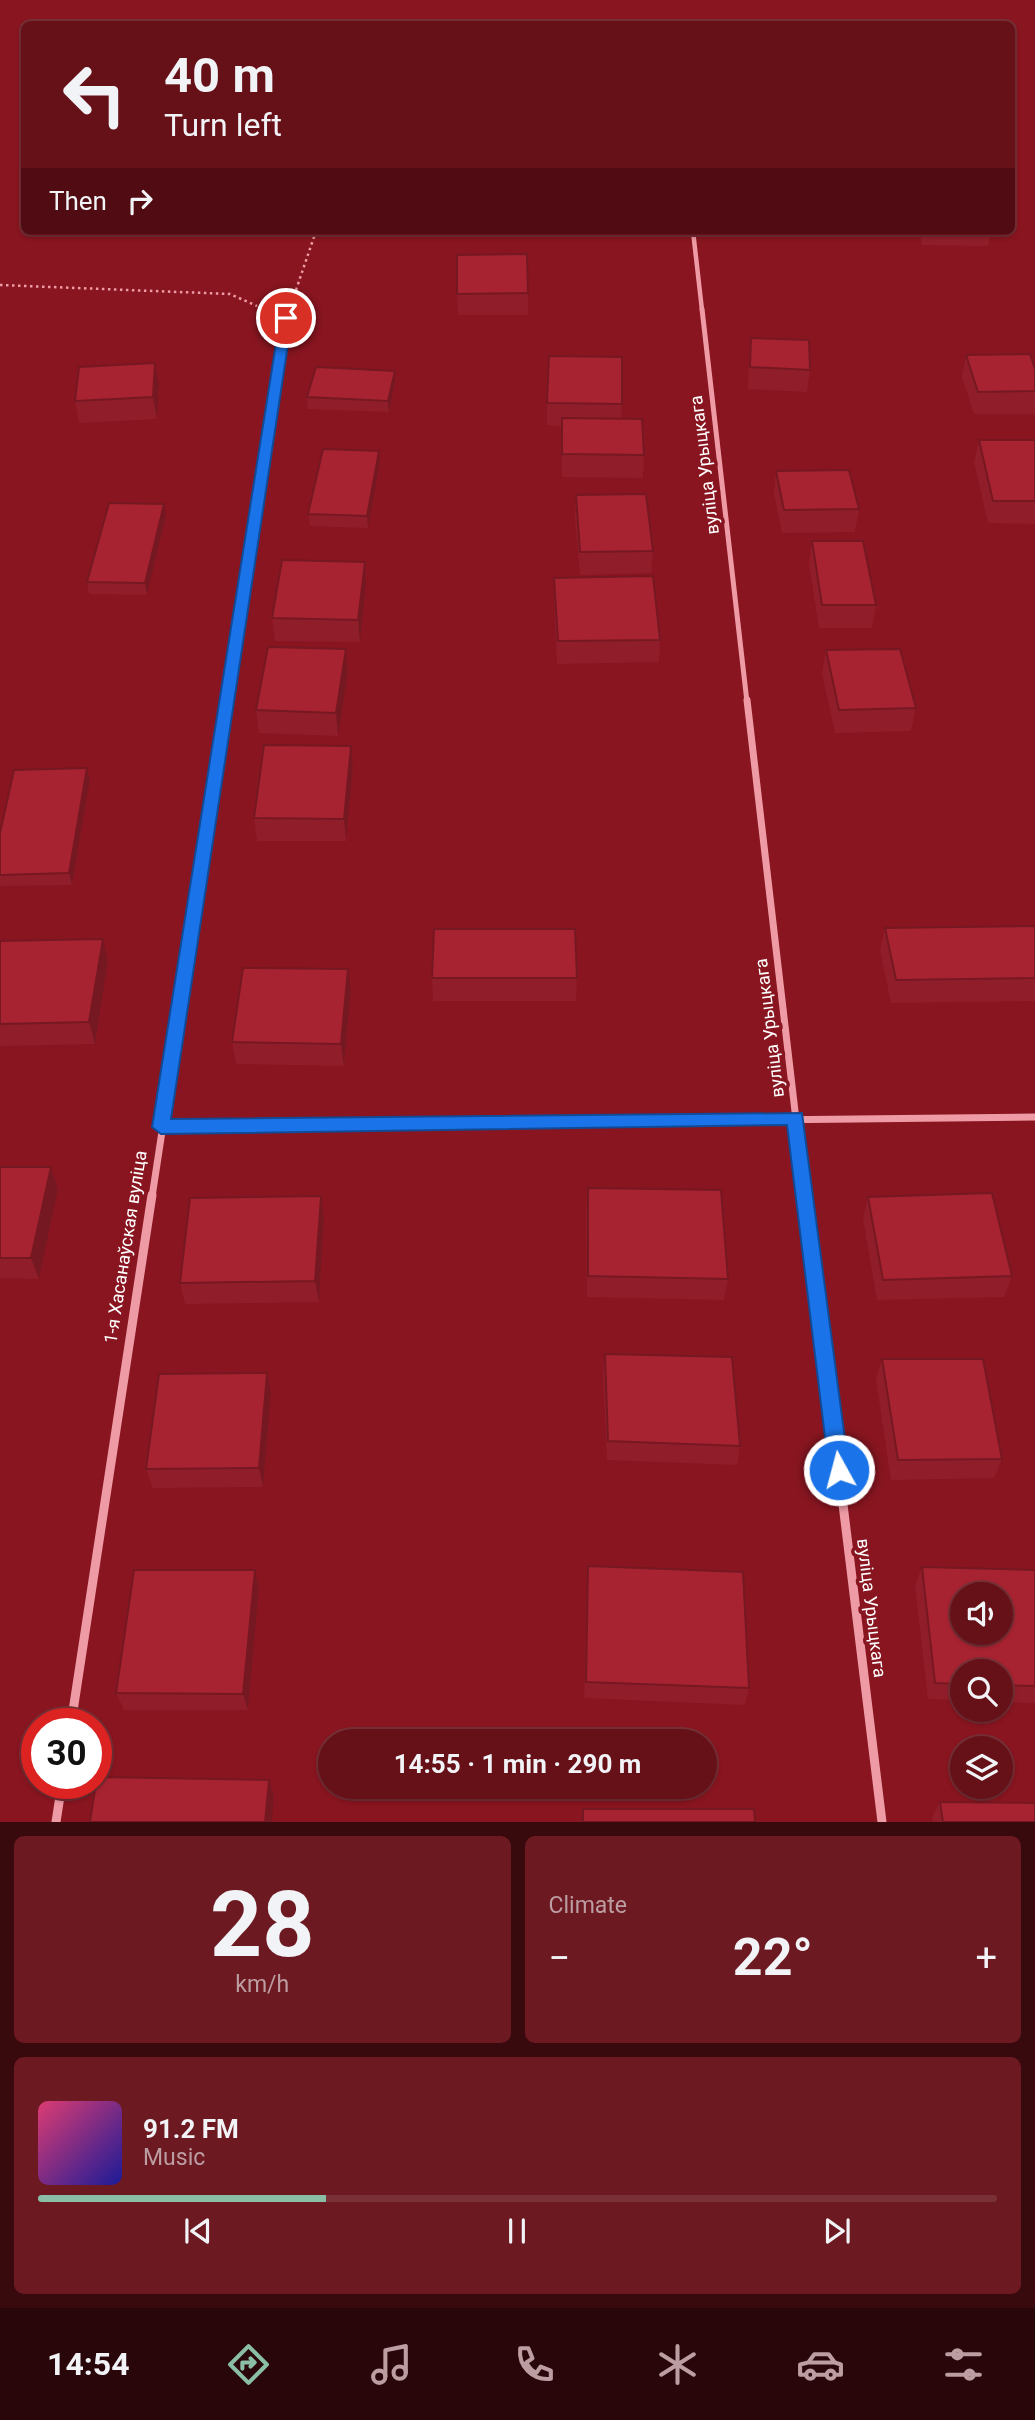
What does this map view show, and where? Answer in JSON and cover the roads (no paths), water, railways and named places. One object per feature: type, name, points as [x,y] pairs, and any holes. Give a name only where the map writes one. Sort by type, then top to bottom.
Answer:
[{"type":"street","name":"вуліца Урыцкага","points":[[693,235],[795,1118],[882,1822]]},
{"type":"street","name":"1-я Хасанаўская вуліца","points":[[73,1708],[286,318]]},
{"type":"street","points":[[161,1127],[1035,1117]]},
{"type":"street","points":[[56,1822],[60,1799]]}]
